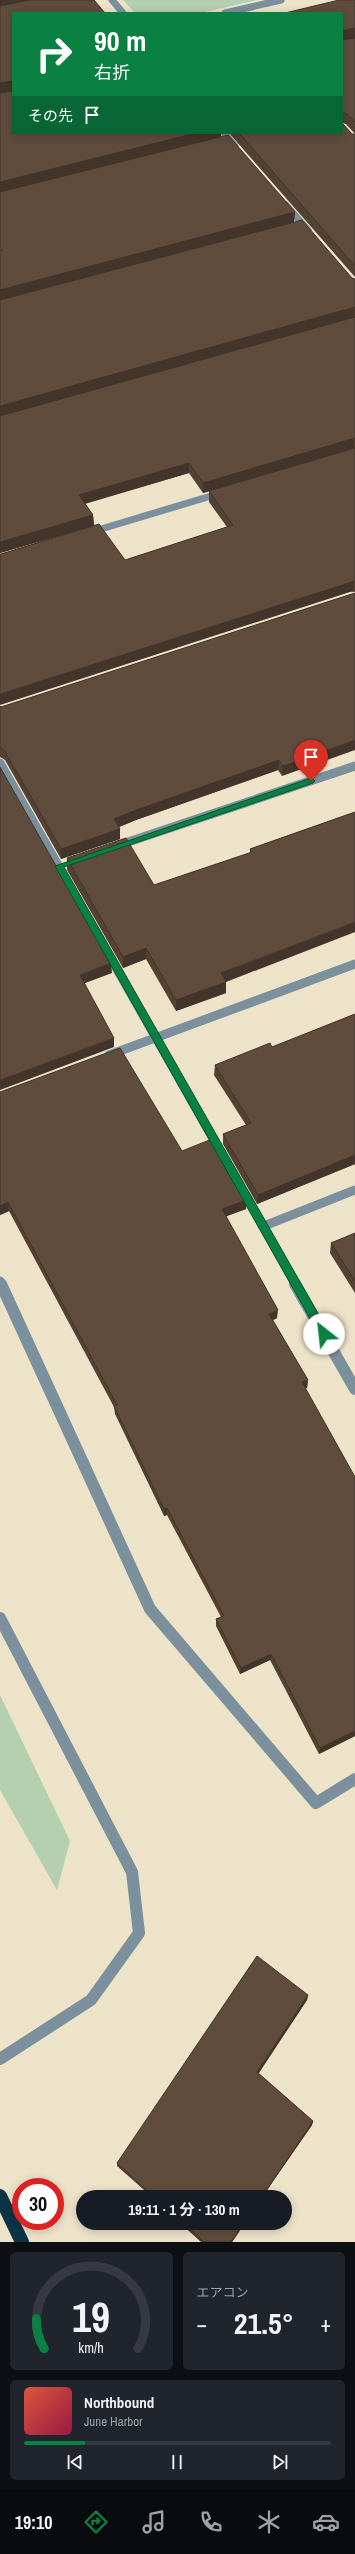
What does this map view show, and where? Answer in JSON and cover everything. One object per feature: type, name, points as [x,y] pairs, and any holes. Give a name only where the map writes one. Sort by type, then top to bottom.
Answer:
[{"type":"highway","points":[[0,2196],[22,2242]]},
{"type":"street","points":[[112,0],[122,12]]},
{"type":"street","points":[[229,12],[280,0]]},
{"type":"street","points":[[225,134],[239,151]]},
{"type":"street","points":[[222,142],[230,140]]},
{"type":"street","points":[[279,196],[299,226],[314,237]]},
{"type":"street","points":[[83,534],[227,491]]},
{"type":"street","points":[[0,763],[62,864],[156,1038],[355,1388]]},
{"type":"street","points":[[103,851],[355,766]]},
{"type":"street","points":[[97,1060],[355,964]]},
{"type":"street","points":[[264,1226],[355,1190]]},
{"type":"street","points":[[0,1281],[150,1609],[316,1803],[355,1779]]},
{"type":"street","points":[[0,1618],[132,1872],[139,1933],[91,2000],[0,2059]]},
{"type":"green space","points":[[123,0],[257,0],[205,12],[134,12]]},
{"type":"green space","points":[[0,1695],[70,1841],[57,1890],[0,1790]]},
{"type":"building","points":[[30,0],[94,0],[104,12],[12,12],[12,81],[0,83],[0,6]]},
{"type":"building","points":[[339,0],[355,0],[355,28],[343,31],[343,12],[289,12]]},
{"type":"building","points":[[355,38],[355,122],[346,113],[343,113],[343,40]]},
{"type":"building","points":[[12,91],[12,134],[192,134],[0,182],[0,93]]},
{"type":"building","points":[[343,124],[352,134],[355,134],[355,266],[240,134],[343,134]]},
{"type":"building","points":[[228,135],[295,212],[0,290],[0,251],[3,250],[0,247],[0,192]]},
{"type":"building","points":[[302,220],[352,278],[355,279],[355,307],[0,406],[0,300]]},
{"type":"building","points":[[355,317],[355,438],[203,483],[189,463],[79,495],[93,515],[0,542],[0,416]]},
{"type":"building","points":[[355,448],[355,581],[0,694],[0,554],[99,524],[125,560],[233,525],[209,491]]},
{"type":"building","points":[[355,593],[355,740],[283,766],[279,760],[136,810],[114,819],[120,829],[61,849],[4,750],[0,747],[0,706],[1,707]]},
{"type":"building","points":[[0,767],[111,963],[80,975],[114,1038],[0,1080]]},
{"type":"building","points":[[355,812],[355,922],[221,973],[226,982],[176,1000],[146,948],[123,957],[67,858],[126,838],[154,885],[252,852],[250,849]]},
{"type":"building","points":[[355,1014],[355,1155],[258,1195],[223,1134],[251,1123],[215,1065],[270,1043],[272,1047]]},
{"type":"building","points":[[120,1048],[182,1151],[212,1139],[246,1200],[222,1209],[278,1310],[269,1314],[308,1380],[302,1382],[355,1477],[355,1731],[320,1748],[271,1654],[241,1668],[216,1619],[224,1616],[167,1508],[164,1509],[114,1406],[117,1405],[8,1202],[0,1206],[0,1092]]},
{"type":"building","points":[[355,1233],[355,1281],[331,1243]]},
{"type":"building","points":[[257,1956],[308,1995],[257,2072],[313,2121],[267,2190],[146,2190],[117,2163]]},
{"type":"building","points":[[191,2230],[239,2230],[231,2242],[204,2242]]},
{"type":"route","points":[[311,781],[59,866],[324,1334]]}]
